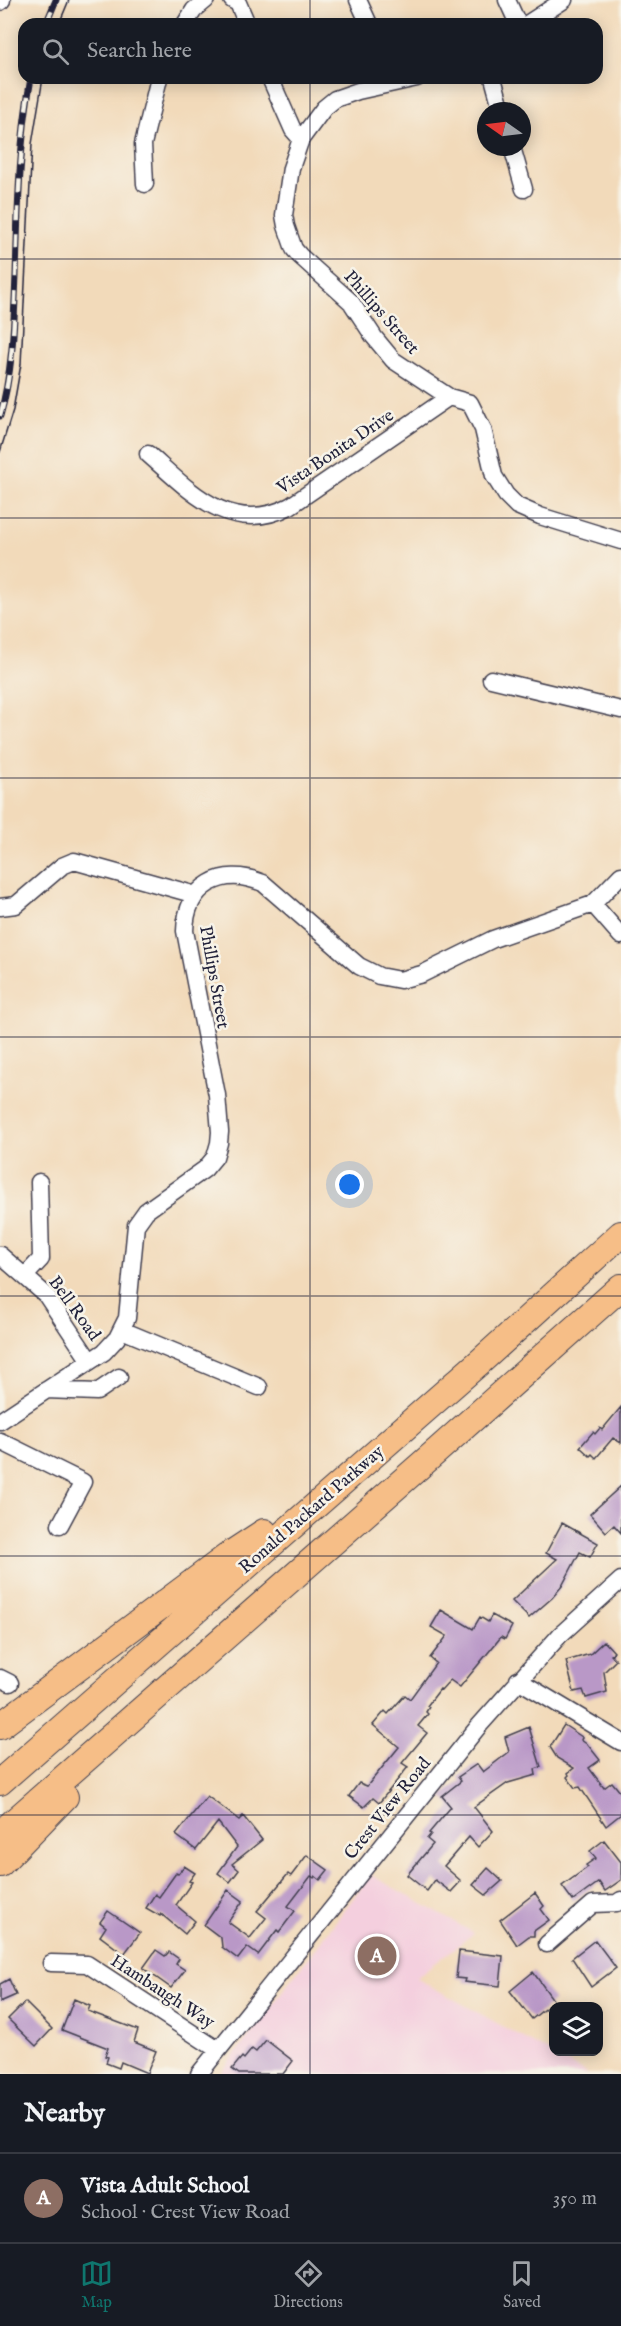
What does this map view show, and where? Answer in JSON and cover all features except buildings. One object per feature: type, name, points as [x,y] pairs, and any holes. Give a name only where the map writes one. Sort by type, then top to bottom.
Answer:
[{"type":"highway","name":"Ronald Packard Parkway","points":[[0,1782],[482,1360],[621,1234]]},
{"type":"highway","points":[[0,1834],[621,1287]]},
{"type":"highway","points":[[0,1726],[232,1553],[345,1479]]},
{"type":"highway","points":[[0,1864],[195,1664]]},
{"type":"street","points":[[189,18],[206,0]]},
{"type":"street","points":[[232,0],[238,3],[244,18]]},
{"type":"street","points":[[358,0],[366,18]]},
{"type":"street","points":[[507,0],[515,18]]},
{"type":"street","points":[[536,18],[564,0]]},
{"type":"street","points":[[145,184],[143,144],[158,84]]},
{"type":"street","points":[[273,84],[293,130],[301,139]]},
{"type":"street","name":"Phillips Street","points":[[382,84],[335,99],[324,108],[301,139],[291,168],[284,215],[294,249],[351,302],[374,337],[393,360],[449,397],[470,403],[483,429],[495,476],[506,495],[517,506],[540,516],[621,541]]},
{"type":"street","points":[[495,84],[500,102]]},
{"type":"street","points":[[515,156],[524,189]]},
{"type":"street","name":"Vista Bonita Drive","points":[[148,454],[202,502],[234,514],[253,516],[269,513],[290,506],[449,397]]},
{"type":"street","points":[[491,679],[621,710]]},
{"type":"street","points":[[0,907],[16,905],[62,866],[74,861],[196,895],[210,882],[224,876],[244,877],[263,883],[359,966],[380,976],[400,980],[423,974],[493,939],[593,904],[621,875]]},
{"type":"street","name":"Phillips Street","points":[[0,1421],[104,1352],[122,1330],[130,1299],[132,1245],[136,1225],[146,1211],[205,1169],[215,1157],[220,1132],[217,1095],[185,932],[187,913],[196,895]]},
{"type":"street","points":[[593,904],[621,936]]},
{"type":"street","points":[[25,1276],[41,1259],[39,1182]]},
{"type":"street","name":"Bell Road","points":[[0,1255],[46,1295],[90,1361]]},
{"type":"street","points":[[122,1330],[260,1387]]},
{"type":"street","points":[[46,1389],[97,1392],[119,1377]]},
{"type":"street","points":[[0,1441],[83,1482],[60,1525]]},
{"type":"street","name":"Crest View Road","points":[[199,2074],[478,1726],[560,1635],[621,1580]]},
{"type":"street","points":[[518,1680],[621,1742]]},
{"type":"street","points":[[546,1944],[593,1904],[618,1903],[621,1900]]},
{"type":"street","name":"Hambaugh Way","points":[[51,1962],[87,1964],[218,2050]]},
{"type":"shaded area","points":[[371,1875],[474,1933],[416,1978],[549,2052],[549,2056],[556,2056],[588,2074],[220,2074]]},
{"type":"tram line","points":[[62,18],[69,0]]},
{"type":"tram line","points":[[0,452],[13,410],[21,364],[32,144],[42,84]]},
{"type":"railway","points":[[48,18],[56,0]]},
{"type":"railway","points":[[0,416],[8,382],[12,346],[20,176],[30,84]]},
{"type":"place","name":"Vista Adult School","points":[[377,1956]]}]
